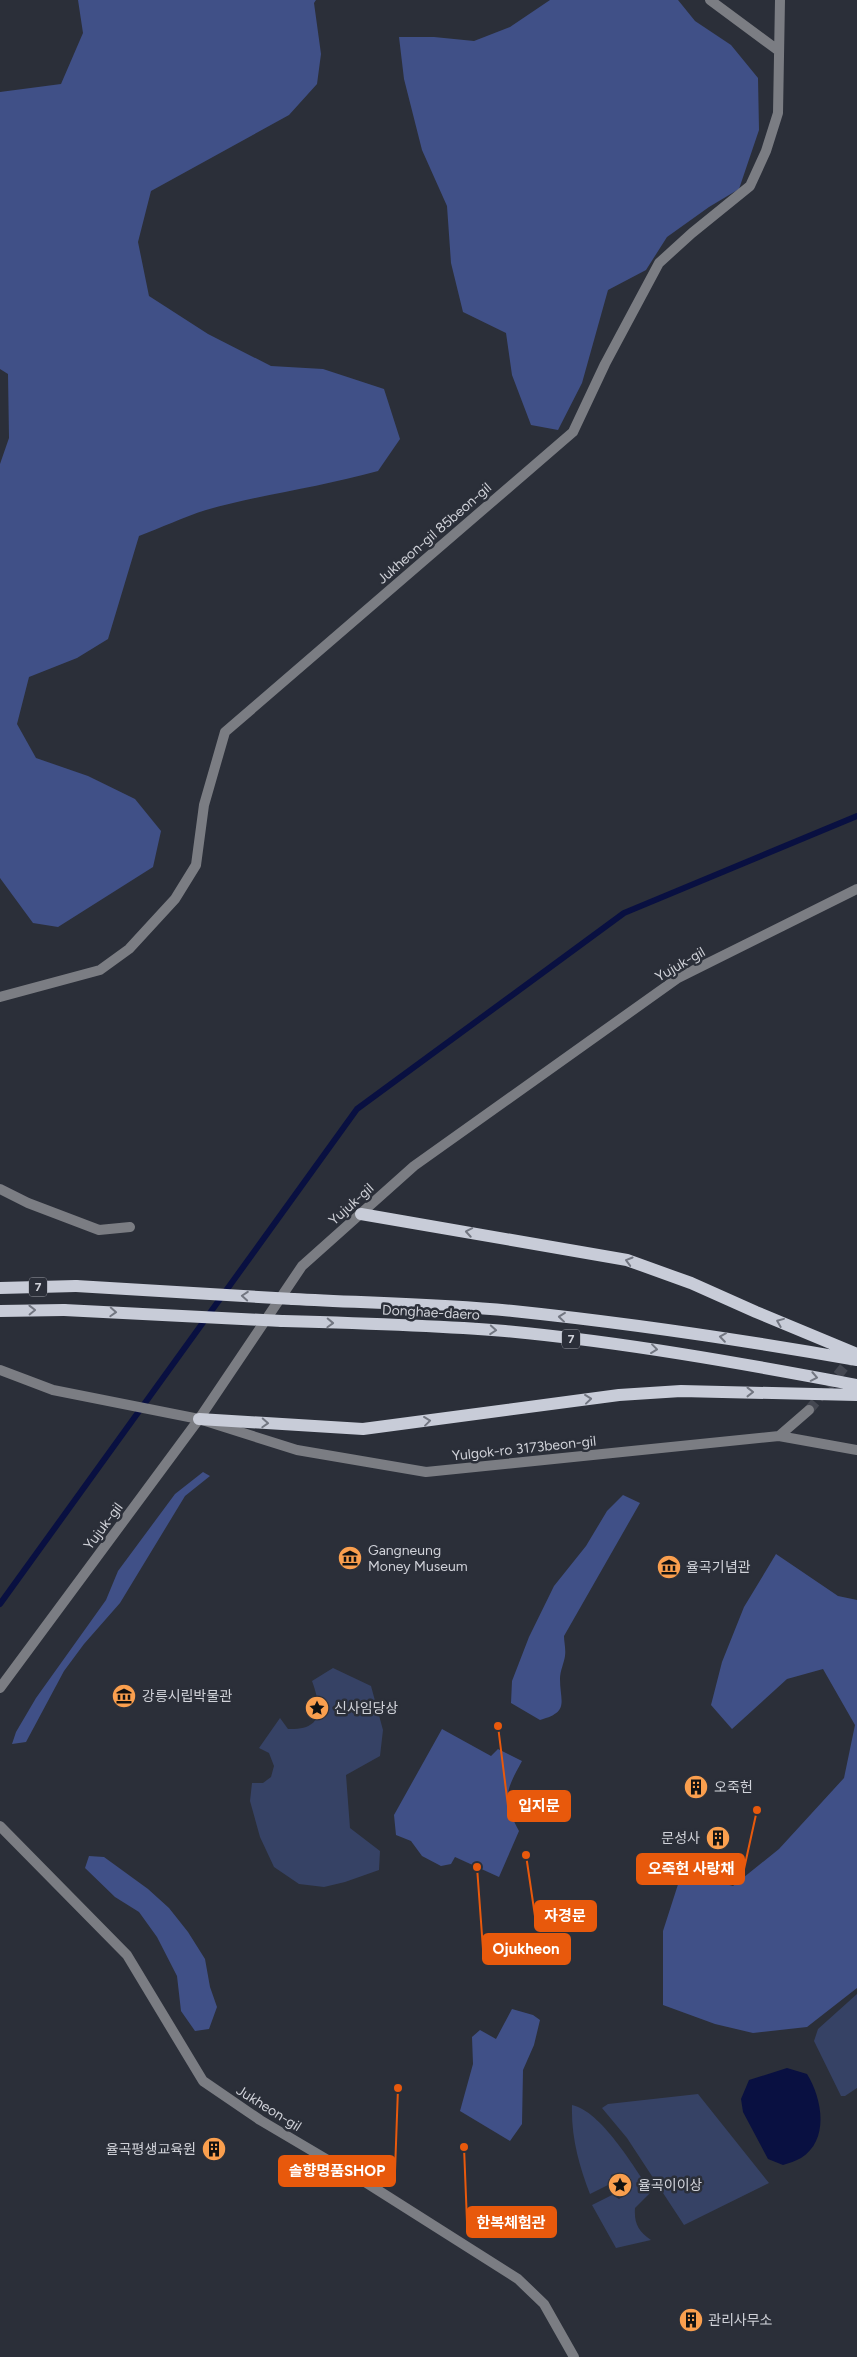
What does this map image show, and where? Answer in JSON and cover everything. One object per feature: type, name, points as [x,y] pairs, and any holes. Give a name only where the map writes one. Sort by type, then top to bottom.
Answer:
[{"type":"main road","points":[[361,1214],[627,1260],[692,1282],[756,1312],[857,1354]]},
{"type":"main road","name":"Donghae-daero","points":[[0,1288],[76,1286],[520,1312],[718,1336],[857,1360]]},
{"type":"main road","name":"Donghae-daero","points":[[0,1311],[64,1310],[282,1321],[427,1325],[507,1332],[694,1354],[857,1384]]},
{"type":"main road","points":[[199,1419],[363,1428],[558,1402],[681,1391],[857,1395]]},
{"type":"street","points":[[710,0],[780,51]]},
{"type":"street","name":"Jukheon-gil 85beon-gil","points":[[0,997],[100,970],[129,949],[176,899],[196,865],[204,806],[225,732],[573,432],[605,364],[659,263],[692,233],[750,186],[766,151],[778,113],[780,0]]},
{"type":"street","name":"Yujuk-gil","points":[[0,1688],[199,1419],[302,1266],[414,1166],[678,978],[857,889]]},
{"type":"street","points":[[0,1189],[28,1203],[99,1230],[130,1227]]},
{"type":"street","name":"Yulgok-ro 3173beon-gil","points":[[0,1370],[53,1390],[199,1419],[297,1450],[426,1472],[779,1436],[857,1450]]},
{"type":"street","points":[[779,1436],[809,1410]]},
{"type":"street","name":"Jukheon-gil","points":[[0,1826],[128,1955],[202,2081],[260,2120],[365,2182],[518,2279],[544,2304],[574,2357]]},
{"type":"shaded area","points":[[78,0],[316,0],[314,3],[321,54],[317,84],[289,115],[151,191],[138,242],[149,296],[208,334],[271,366],[323,369],[384,389],[400,439],[378,471],[206,510],[139,536],[108,639],[77,658],[29,677],[17,724],[36,758],[88,776],[135,799],[161,831],[153,867],[58,927],[33,923],[0,878],[0,464],[9,438],[8,374],[0,369],[0,92],[61,84],[83,33]]},
{"type":"shaded area","points":[[550,0],[678,0],[695,21],[731,45],[758,78],[759,130],[739,189],[709,207],[667,237],[646,270],[608,290],[582,383],[558,430],[531,425],[512,375],[506,333],[463,312],[451,263],[447,206],[422,150],[404,79],[399,37],[434,37],[474,41],[510,27]]},
{"type":"shaded area","points":[[203,1472],[210,1476],[185,1496],[120,1603],[84,1644],[64,1671],[26,1742],[12,1744],[16,1732],[36,1698],[106,1600],[118,1571],[175,1494]]},
{"type":"shaded area","points":[[623,1495],[640,1503],[564,1636],[565,1653],[560,1679],[562,1700],[560,1710],[540,1720],[511,1703],[512,1681],[529,1637],[554,1586],[586,1546],[607,1511]]},
{"type":"shaded area","points":[[776,1554],[838,1596],[857,1600],[857,1988],[807,2027],[753,2033],[715,2024],[663,2005],[663,1931],[682,1872],[733,1886],[779,1849],[844,1778],[855,1725],[823,1669],[787,1679],[732,1729],[711,1705],[722,1662],[744,1607]]},
{"type":"shaded area","points":[[333,1668],[371,1686],[383,1730],[380,1756],[346,1775],[350,1828],[380,1851],[379,1870],[324,1887],[299,1884],[274,1867],[260,1837],[250,1801],[252,1783],[263,1783],[271,1777],[274,1766],[269,1753],[259,1748],[280,1718],[288,1729],[308,1726],[314,1722],[317,1716],[318,1700],[312,1681]]},
{"type":"shaded area","points":[[442,1729],[491,1756],[498,1749],[522,1761],[509,1788],[508,1796],[510,1811],[519,1831],[499,1877],[455,1857],[451,1864],[441,1866],[422,1856],[411,1841],[396,1835],[394,1815]]},
{"type":"shaded area","points":[[89,1856],[104,1857],[148,1889],[169,1908],[188,1932],[205,1959],[210,1987],[217,2007],[209,2029],[195,2031],[181,2011],[177,1976],[157,1937],[139,1912],[115,1897],[85,1868]]},
{"type":"shaded area","points":[[857,1994],[857,2088],[845,2096],[841,2096],[814,2041],[818,2029]]},
{"type":"shaded area","points":[[512,2009],[533,2015],[540,2020],[534,2045],[523,2070],[522,2124],[510,2141],[460,2111],[473,2064],[472,2037],[480,2030],[496,2039]]},
{"type":"shaded area","points":[[787,2068],[807,2074],[819,2106],[820,2130],[810,2150],[801,2158],[783,2165],[768,2159],[743,2112],[741,2099],[749,2080]]},
{"type":"shaded area","points":[[698,2094],[769,2183],[684,2225],[627,2138],[602,2108],[608,2104]]},
{"type":"shaded area","points":[[572,2105],[583,2109],[594,2118],[616,2141],[651,2192],[635,2208],[635,2213],[638,2226],[651,2240],[616,2248],[592,2205],[612,2195],[619,2199],[629,2193],[629,2179],[618,2173],[611,2175],[610,2184],[590,2194],[576,2151]]},
{"type":"waterway","points":[[0,1604],[357,1109],[624,913],[857,816]]},
{"type":"tunnel","points":[[809,1410],[855,1354]]},
{"type":"place","name":"Gangneung Money Museum","points":[[350,1558]]},
{"type":"place","name":"율곡기념관","points":[[669,1567]]},
{"type":"place","name":"강릉시립박물관","points":[[124,1696]]},
{"type":"place","name":"신사임당상","points":[[317,1708]]},
{"type":"place","name":"입지문","points":[[498,1726]]},
{"type":"place","name":"오죽헌","points":[[696,1787]]},
{"type":"place","name":"오죽헌 사랑채","points":[[757,1810]]},
{"type":"place","name":"문성사","points":[[718,1838]]},
{"type":"place","name":"자경문","points":[[526,1855]]},
{"type":"place","name":"Ojukheon","points":[[477,1867]]},
{"type":"place","name":"솔향명품SHOP","points":[[398,2088]]},
{"type":"place","name":"한복체험관","points":[[464,2147]]},
{"type":"place","name":"율곡평생교육원","points":[[214,2149]]},
{"type":"place","name":"율곡이이상","points":[[620,2185]]},
{"type":"place","name":"관리사무소","points":[[691,2320]]}]
